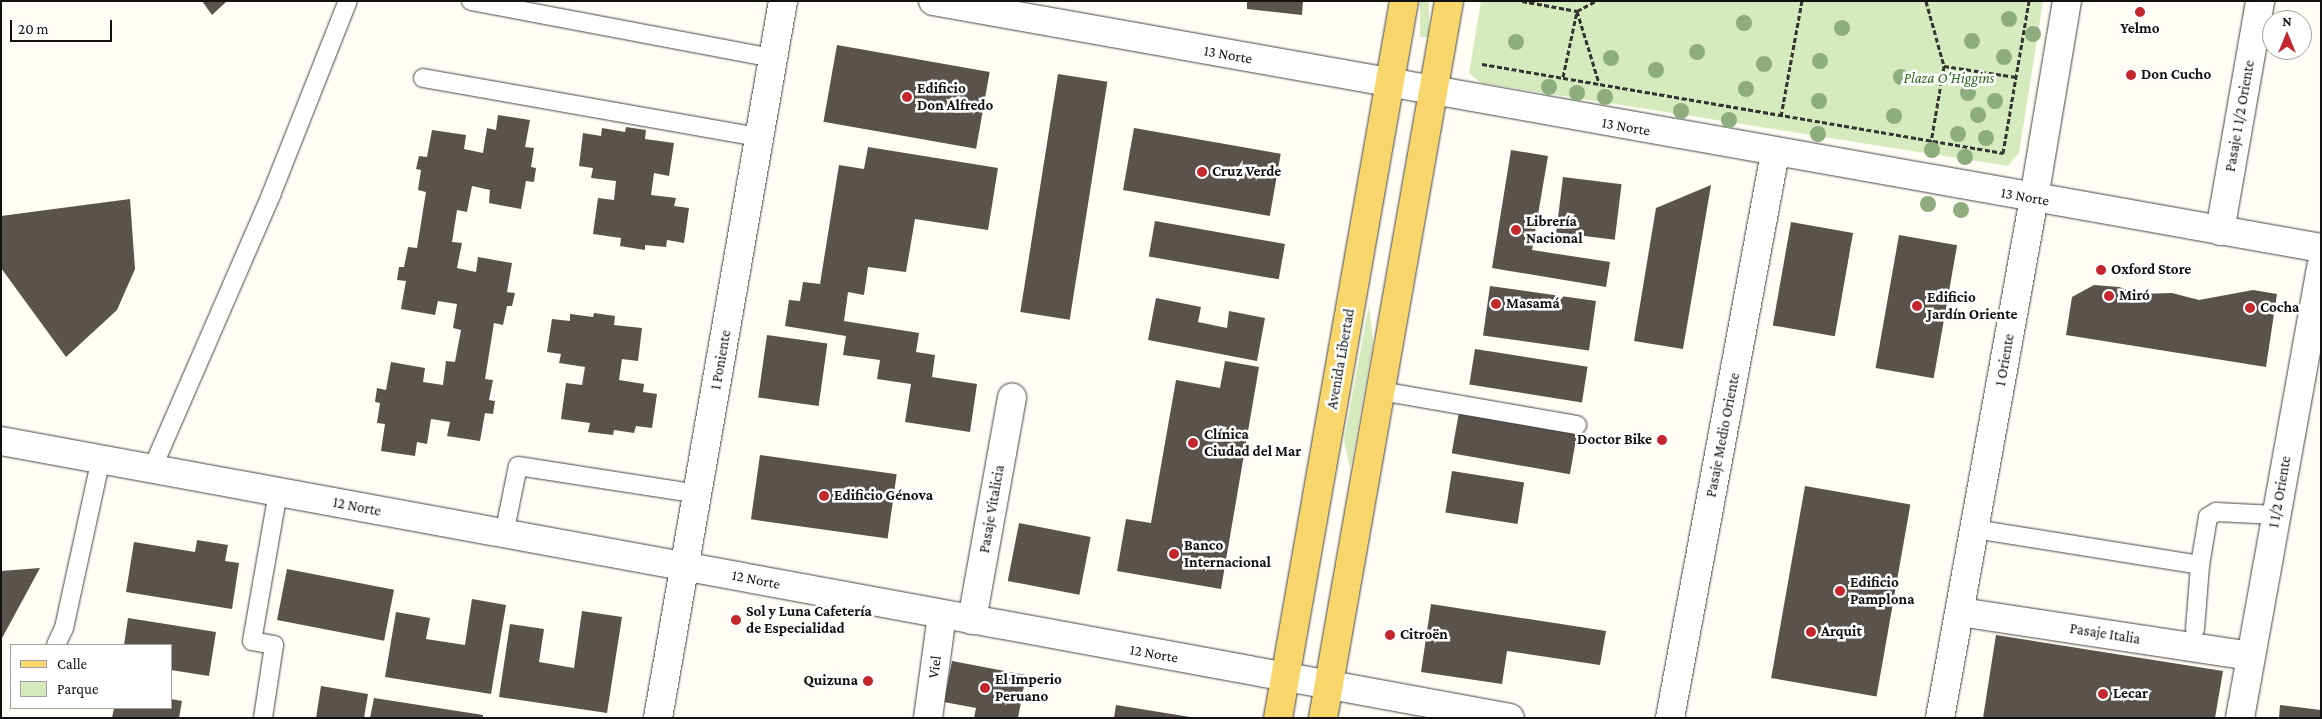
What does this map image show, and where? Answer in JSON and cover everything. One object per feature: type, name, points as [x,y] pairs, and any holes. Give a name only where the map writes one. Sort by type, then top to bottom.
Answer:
[{"type":"main road","name":"Avenida Libertad","points":[[1278,718],[1404,1]]},
{"type":"main road","points":[[1323,718],[1449,1]]},
{"type":"street","name":"1 Poniente","points":[[658,718],[783,1]]},
{"type":"street","name":"13 Norte","points":[[933,1],[1390,85],[2321,248]]},
{"type":"street","name":"1 Oriente","points":[[1940,718],[2034,198],[2066,1]]},
{"type":"street","name":"Pasaje 1 1/2 Oriente","points":[[2220,231],[2260,1]]},
{"type":"street","name":"Pasaje Medio Oriente","points":[[1670,718],[1775,153]]},
{"type":"street","name":"1 1/2 Oriente","points":[[2240,718],[2321,266]]},
{"type":"street","name":"Pasaje Vitalicia","points":[[972,620],[1012,398]]},
{"type":"street","name":"12 Norte","points":[[1,441],[1510,718]]},
{"type":"street","name":"Pasaje Italia","points":[[1960,612],[2251,656]]},
{"type":"street","name":"Viel","points":[[928,718],[942,615]]},
{"type":"lane","points":[[152,468],[271,195],[348,1]]},
{"type":"lane","points":[[471,1],[773,58]]},
{"type":"lane","points":[[423,78],[759,138]]},
{"type":"lane","points":[[1380,391],[1577,425]]},
{"type":"lane","points":[[56,644],[64,628],[101,459]]},
{"type":"lane","points":[[504,534],[518,466],[698,494]]},
{"type":"lane","points":[[263,718],[274,645],[252,641],[278,492]]},
{"type":"lane","points":[[2195,630],[2200,565],[2208,517],[2216,512],[2276,515]]},
{"type":"lane","points":[[1975,529],[2200,565]]},
{"type":"path","points":[[1522,1],[1577,11],[1596,1]]},
{"type":"path","points":[[1775,153],[1802,1]]},
{"type":"path","points":[[1926,1],[1944,66],[1931,142]]},
{"type":"path","points":[[1482,64],[2003,153],[2029,1]]},
{"type":"path","points":[[1563,77],[1577,11]]},
{"type":"path","points":[[1577,11],[1599,84]]},
{"type":"path","points":[[1944,66],[2016,77]]},
{"type":"green space","points":[[1420,1],[1429,1],[1429,37],[1420,37]]},
{"type":"green space","name":"Plaza O'Higgins","points":[[1481,1],[2043,1],[2019,153],[2008,166],[1481,83],[1469,73]]},
{"type":"green space","points":[[1369,305],[1373,342],[1350,469],[1344,440]]},
{"type":"building","points":[[202,1],[227,1],[212,15]]},
{"type":"building","points":[[1247,1],[1303,1],[1302,15],[1247,9]]},
{"type":"building","name":"Edificio Don Alfredo","points":[[837,45],[990,72],[976,149],[823,122]]},
{"type":"building","points":[[1058,74],[1107,82],[1070,320],[1020,312]]},
{"type":"building","points":[[498,115],[530,120],[525,147],[534,148],[531,167],[536,168],[534,182],[526,181],[521,209],[489,203],[490,190],[472,186],[467,212],[457,210],[452,242],[462,243],[457,268],[476,272],[478,257],[512,263],[507,292],[515,293],[512,306],[507,306],[503,325],[494,323],[485,379],[493,380],[489,400],[495,401],[493,414],[485,413],[480,441],[447,436],[450,422],[431,419],[427,444],[417,442],[415,456],[381,451],[385,424],[377,423],[380,403],[375,402],[377,388],[386,390],[391,362],[425,368],[423,382],[443,385],[446,361],[455,362],[461,330],[453,328],[457,304],[438,301],[435,315],[401,309],[406,281],[397,280],[399,267],[404,267],[408,247],[417,248],[426,192],[418,190],[421,170],[416,169],[419,156],[427,157],[432,130],[466,135],[464,149],[483,153],[487,128],[496,130]]},
{"type":"building","points":[[626,127],[646,130],[645,139],[674,143],[669,176],[654,173],[651,195],[676,198],[674,206],[689,208],[684,243],[667,240],[666,247],[645,245],[645,250],[620,246],[621,238],[593,234],[598,198],[614,200],[616,181],[591,178],[593,168],[579,166],[583,133],[601,136],[602,128],[625,132]]},
{"type":"building","name":"Cruz Verde","points":[[1134,128],[1281,154],[1270,216],[1123,190]]},
{"type":"building","points":[[868,147],[998,168],[988,230],[915,219],[906,272],[868,267],[864,295],[848,292],[844,321],[919,333],[916,352],[935,355],[932,377],[977,384],[970,432],[905,422],[911,384],[877,379],[880,360],[843,355],[846,336],[785,326],[789,300],[800,301],[803,282],[820,284],[839,165],[864,169]]},
{"type":"building","name":"Librería Nacional","points":[[1511,150],[1548,156],[1532,250],[1610,262],[1606,287],[1492,268]]},
{"type":"building","points":[[1563,177],[1622,184],[1615,240],[1556,233]]},
{"type":"building","points":[[1711,185],[1683,349],[1634,341],[1656,208]]},
{"type":"building","points":[[130,199],[135,269],[117,310],[66,357],[1,268],[1,216]]},
{"type":"building","points":[[1155,221],[1285,244],[1279,279],[1149,256]]},
{"type":"building","points":[[1791,222],[1853,233],[1835,336],[1773,325]]},
{"type":"building","name":"Edificio Jardín Oriente","points":[[1899,235],[1957,245],[1934,378],[1876,368]]},
{"type":"building","points":[[2094,285],[2119,287],[2139,294],[2172,293],[2199,300],[2253,290],[2277,294],[2266,367],[2066,335],[2072,297]]},
{"type":"building","points":[[1490,286],[1596,301],[1589,350],[1483,336]]},
{"type":"building","points":[[1156,298],[1201,307],[1198,322],[1227,328],[1229,311],[1265,318],[1257,361],[1148,340]]},
{"type":"building","points":[[594,313],[615,316],[614,325],[642,328],[638,361],[622,359],[619,380],[644,384],[643,392],[657,394],[652,428],[636,426],[634,433],[614,430],[613,435],[588,432],[590,423],[561,419],[566,383],[582,385],[585,367],[559,363],[561,354],[547,352],[552,319],[570,321],[570,314],[593,317]]},
{"type":"building","points":[[767,335],[827,343],[819,406],[758,397]]},
{"type":"building","points":[[1475,349],[1588,367],[1582,402],[1469,385]]},
{"type":"building","points":[[1225,361],[1259,367],[1221,589],[1117,571],[1126,519],[1151,523],[1176,380],[1220,388]]},
{"type":"building","points":[[1459,412],[1577,433],[1570,474],[1452,453]]},
{"type":"building","name":"Edificio Génova","points":[[760,455],[897,474],[888,539],[751,519]]},
{"type":"building","points":[[1452,471],[1524,482],[1518,524],[1445,512]]},
{"type":"building","name":"Edificio Pamplona","points":[[1805,486],[1910,505],[1877,697],[1771,678]]},
{"type":"building","points":[[1019,523],[1091,537],[1079,595],[1008,581]]},
{"type":"building","points":[[197,540],[228,545],[225,561],[239,563],[232,609],[126,592],[134,542],[195,552]]},
{"type":"building","points":[[40,568],[1,640],[1,571]]},
{"type":"building","points":[[287,569],[394,590],[384,641],[277,620]]},
{"type":"building","points":[[472,599],[506,605],[491,694],[385,677],[396,612],[430,618],[426,639],[465,645]]},
{"type":"building","points":[[1431,604],[1606,631],[1600,665],[1507,651],[1502,684],[1421,672]]},
{"type":"building","points":[[582,611],[622,617],[607,713],[499,697],[510,624],[544,629],[539,662],[574,668]]},
{"type":"building","points":[[128,618],[216,632],[209,676],[172,670],[172,644],[124,644]]},
{"type":"building","name":"Lecar","points":[[1996,635],[2223,671],[2215,718],[1983,718]]},
{"type":"building","name":"El Imperio Peruano","points":[[952,661],[1026,675],[1018,718],[974,718],[976,708],[944,702]]},
{"type":"building","points":[[321,686],[368,694],[364,718],[316,718]]},
{"type":"building","points":[[374,698],[483,715],[483,718],[370,718]]},
{"type":"building","points":[[172,699],[182,701],[179,718],[112,718],[114,709],[172,709]]},
{"type":"building","points":[[1116,705],[1190,717],[1190,718],[1114,718]]},
{"type":"building","points":[[2280,705],[2321,710],[2321,718],[2279,718]]},
{"type":"place","name":"Yelmo","points":[[2140,12]]},
{"type":"place","name":"Don Cucho","points":[[2131,75]]},
{"type":"place","name":"Edificio Don Alfredo","points":[[907,97]]},
{"type":"place","name":"Cruz Verde","points":[[1202,172]]},
{"type":"place","name":"Librería Nacional","points":[[1516,230]]},
{"type":"place","name":"Oxford Store","points":[[2101,270]]},
{"type":"place","name":"Miró","points":[[2109,296]]},
{"type":"place","name":"Masamá","points":[[1496,304]]},
{"type":"place","name":"Edificio Jardín Oriente","points":[[1917,306]]},
{"type":"place","name":"Cocha","points":[[2250,308]]},
{"type":"place","name":"Doctor Bike","points":[[1662,440]]},
{"type":"place","name":"Clínica Ciudad del Mar","points":[[1193,443]]},
{"type":"place","name":"Edificio Génova","points":[[824,496]]},
{"type":"place","name":"Banco Internacional","points":[[1174,554]]},
{"type":"place","name":"Edificio Pamplona","points":[[1840,591]]},
{"type":"place","name":"Sol y Luna Cafetería de Especialidad","points":[[736,620]]},
{"type":"place","name":"Arquit","points":[[1811,632]]},
{"type":"place","name":"Citroën","points":[[1390,635]]},
{"type":"place","name":"Quizuna","points":[[868,681]]},
{"type":"place","name":"El Imperio Peruano","points":[[985,688]]},
{"type":"place","name":"Lecar","points":[[2103,694]]}]
